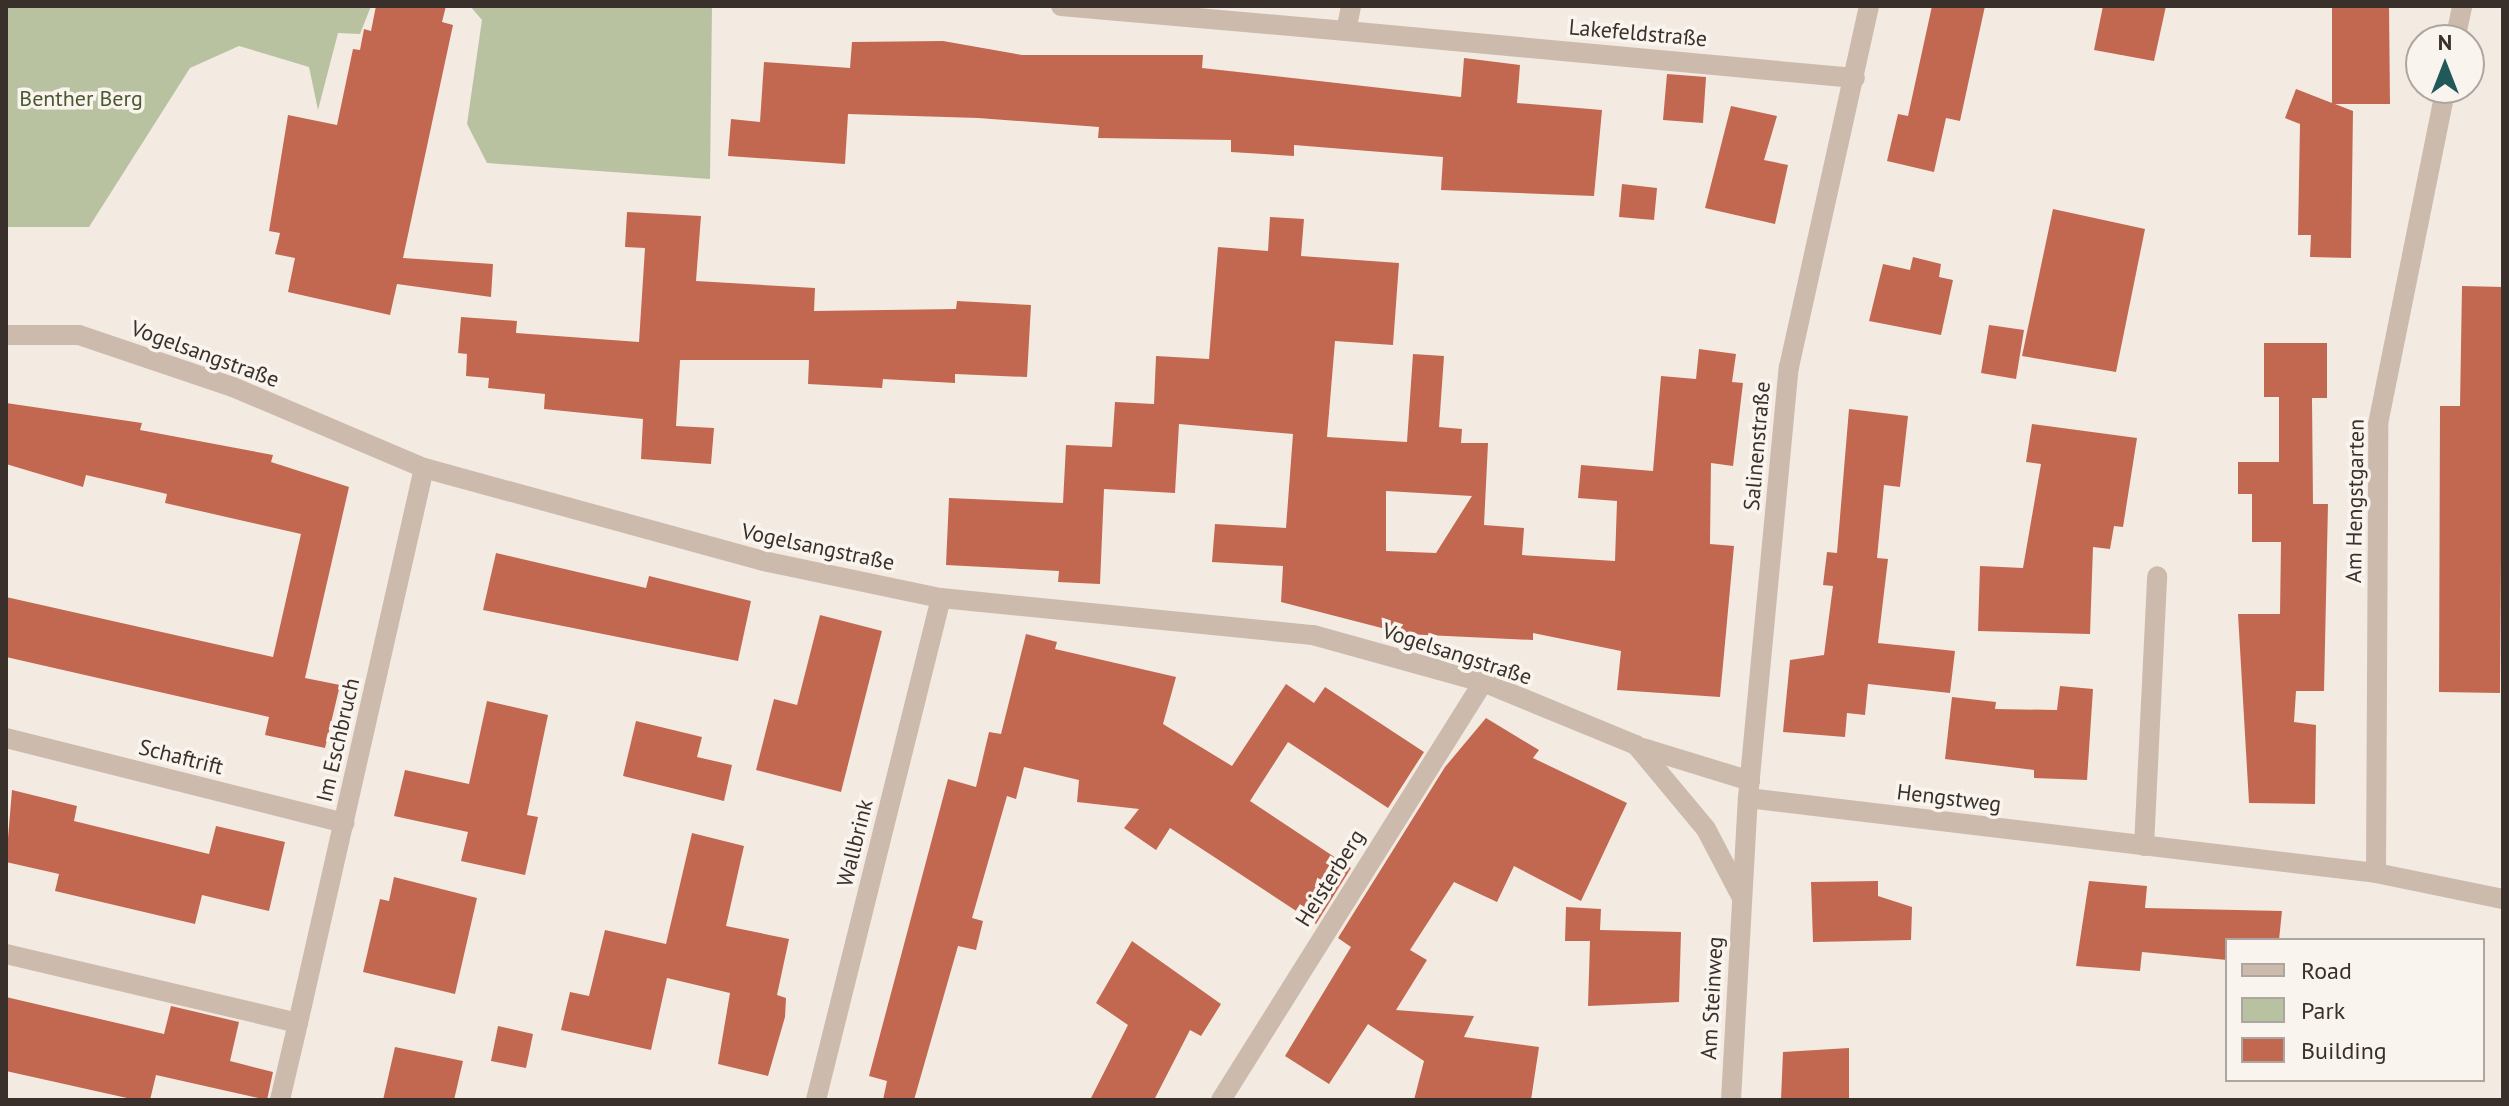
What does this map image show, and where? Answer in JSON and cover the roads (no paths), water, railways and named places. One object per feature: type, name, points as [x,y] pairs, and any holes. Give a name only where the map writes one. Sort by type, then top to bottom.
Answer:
[{"type":"street","name":"Lakefeldstraße","points":[[1061,6],[1855,78]]},
{"type":"street","points":[[1346,31],[1351,6]]},
{"type":"street","name":"Salinenstraße","points":[[1742,898],[1749,790],[1789,367],[1869,6]]},
{"type":"street","name":"Am Hengstgarten","points":[[2376,873],[2378,424],[2443,104]]},
{"type":"street","name":"Vogelsangstraße","points":[[6,335],[79,335],[233,387],[424,468],[631,528],[941,598],[1313,635],[1483,682],[1749,790]]},
{"type":"street","name":"Im Eschbruch","points":[[280,1100],[424,468]]},
{"type":"street","points":[[2144,846],[2157,576]]},
{"type":"street","name":"Wallbrink","points":[[816,1100],[941,598]]},
{"type":"street","name":"Heisterberg","points":[[1221,1100],[1483,682]]},
{"type":"street","name":"Schaftrift","points":[[6,738],[344,823]]},
{"type":"street","name":"Vogelsangstraße","points":[[1636,745],[1706,829],[1742,898]]},
{"type":"street","name":"Hengstweg","points":[[1749,790],[2144,846],[2376,873],[2503,899]]},
{"type":"street","name":"Am Steinweg","points":[[1731,1100],[1742,898]]},
{"type":"street","points":[[6,954],[298,1023]]},
{"type":"park label","name":"Benther Berg","points":[[81,99]]}]
